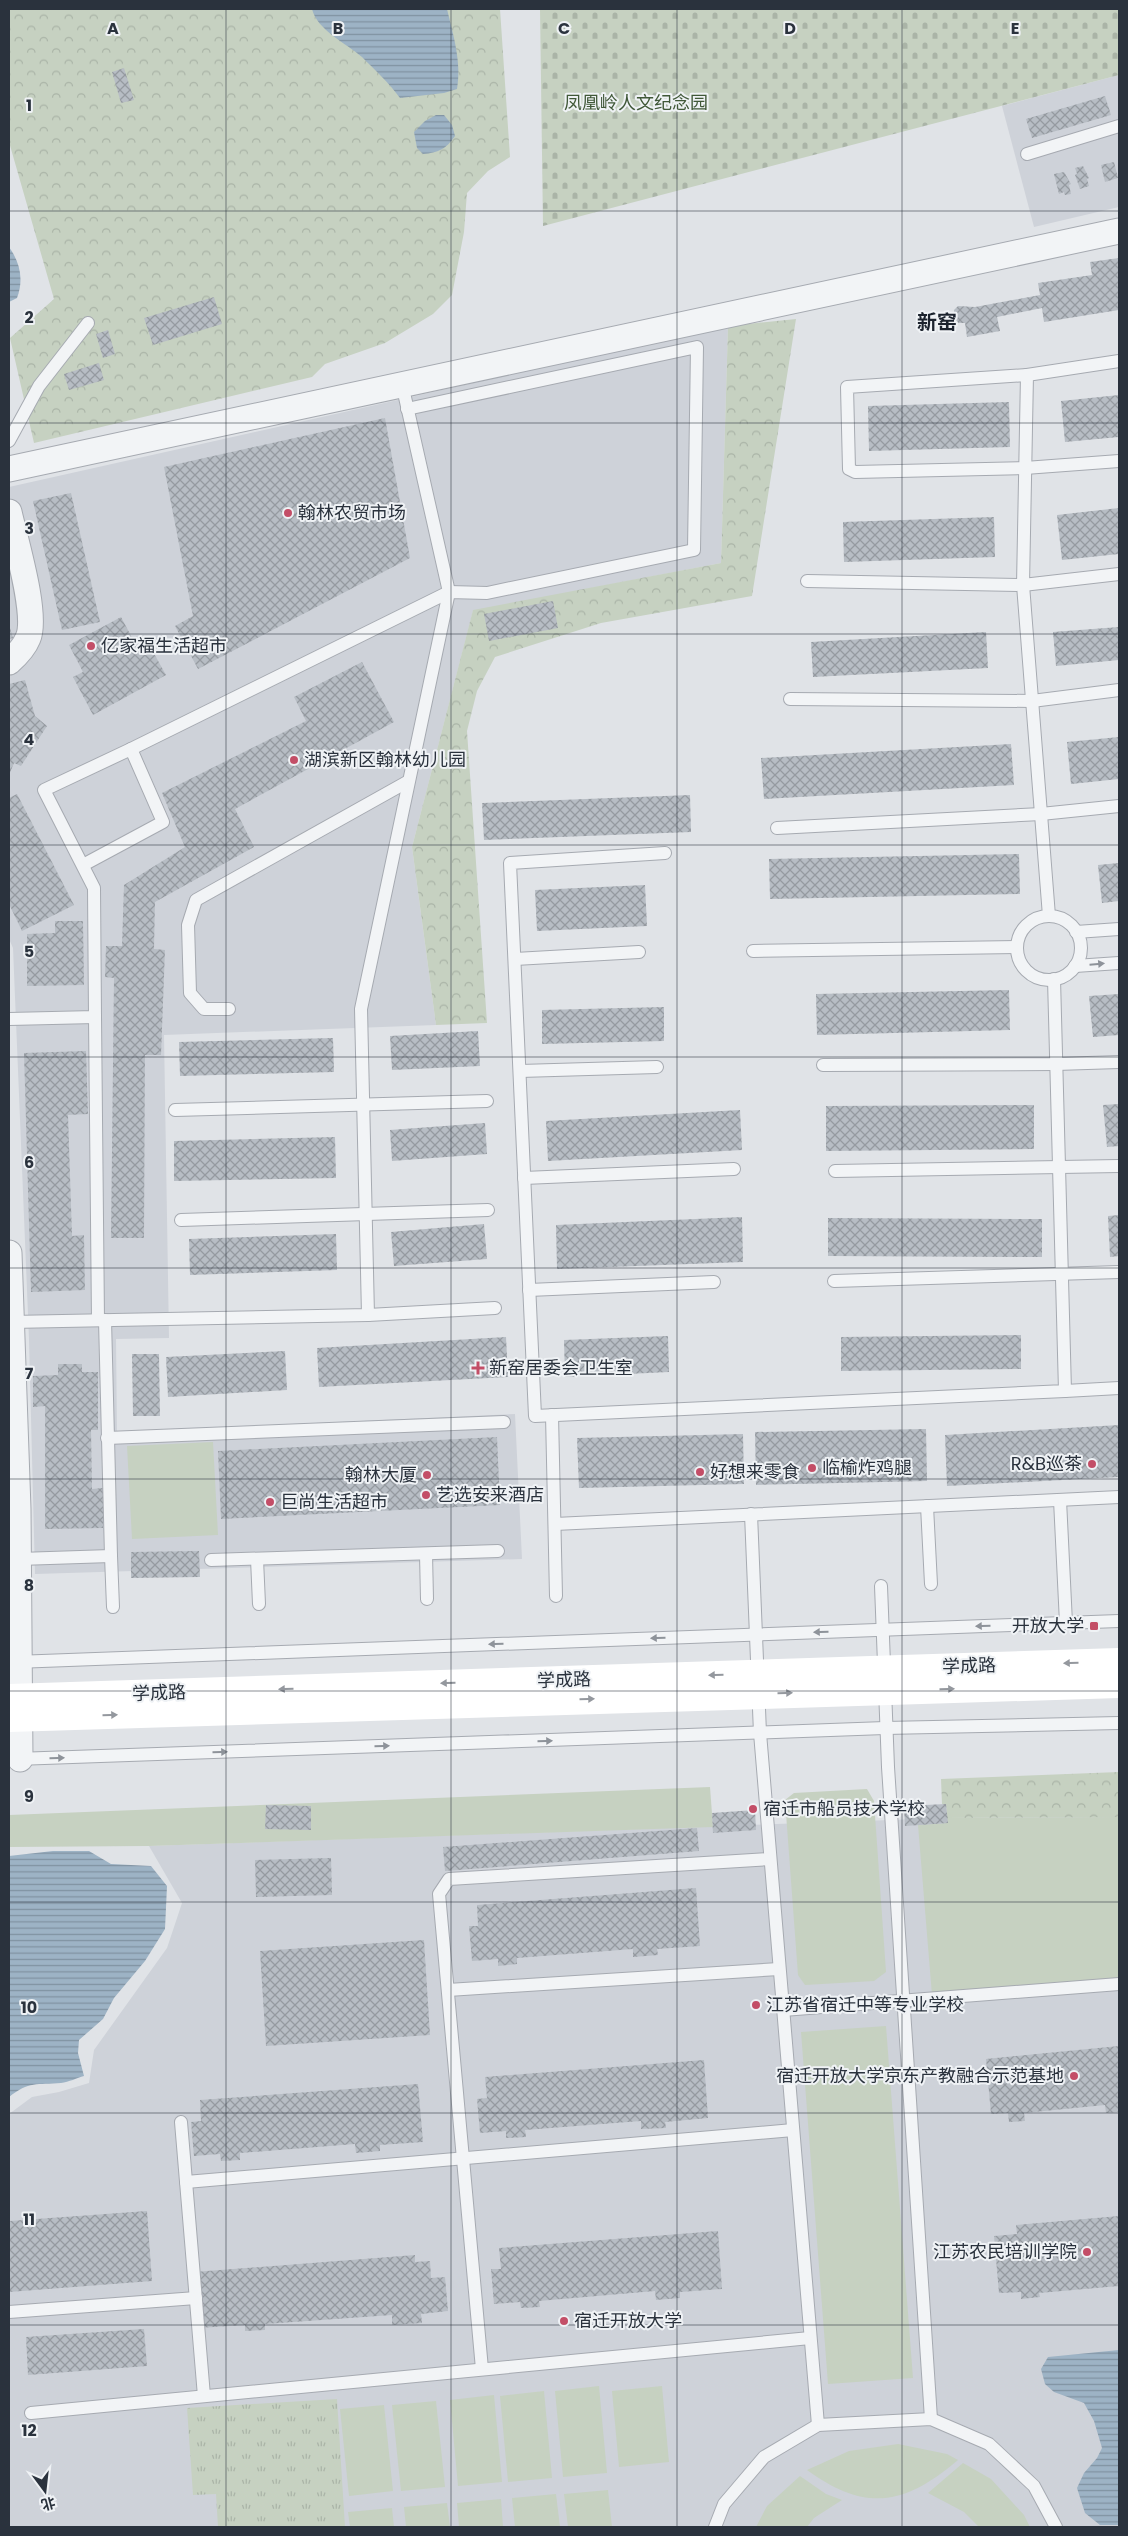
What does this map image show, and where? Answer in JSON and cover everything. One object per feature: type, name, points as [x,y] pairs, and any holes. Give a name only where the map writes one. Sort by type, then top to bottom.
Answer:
[{"type":"main road","name":"学成路","points":[[15,1708],[884,1680],[1119,1662]]},
{"type":"main road","name":"学成路","points":[[884,1680],[1119,1684]]},
{"type":"street","points":[[9,469],[1119,231]]},
{"type":"street","points":[[9,512],[32,617],[29,637],[18,654],[9,662]]},
{"type":"street","points":[[9,1254],[19,1559],[14,1662],[14,1760]]},
{"type":"lane","points":[[1027,154],[1119,126]]},
{"type":"lane","points":[[9,441],[39,386],[88,323]]},
{"type":"lane","points":[[113,1607],[101,1320],[94,888],[44,790],[449,592],[487,593],[694,550],[697,347],[407,409]]},
{"type":"lane","points":[[1119,361],[1027,375],[847,387],[849,468],[855,472],[1026,468],[1119,461]]},
{"type":"lane","points":[[1027,375],[1024,584],[1049,916]]},
{"type":"lane","points":[[368,1315],[361,1009],[407,782],[449,592],[402,384]]},
{"type":"lane","points":[[807,581],[1024,584],[1119,574]]},
{"type":"lane","points":[[790,699],[1032,701],[1119,690]]},
{"type":"lane","points":[[83,865],[163,822],[131,749]]},
{"type":"lane","points":[[229,1009],[204,1009],[190,993],[188,925],[196,900],[407,782]]},
{"type":"lane","points":[[777,828],[1041,814],[1119,806]]},
{"type":"lane","points":[[665,852],[510,863],[534,1416],[1119,1388]]},
{"type":"lane","points":[[1049,916],[1060,918],[1076,932],[1080,949],[1075,966],[1067,974],[1054,979],[1036,978],[1027,972],[1020,963],[1017,948],[1021,932],[1028,923],[1038,918],[1049,916]]},
{"type":"lane","points":[[1076,932],[1119,929]]},
{"type":"lane","points":[[754,951],[1017,948]]},
{"type":"lane","points":[[514,959],[639,952]]},
{"type":"lane","points":[[1075,966],[1119,963]]},
{"type":"lane","points":[[1054,979],[1065,1391]]},
{"type":"lane","points":[[9,1019],[95,1017]]},
{"type":"lane","points":[[824,1065],[1119,1062]]},
{"type":"lane","points":[[520,1071],[657,1066]]},
{"type":"lane","points":[[175,1110],[487,1101]]},
{"type":"lane","points":[[835,1171],[1059,1169],[1119,1166]]},
{"type":"lane","points":[[524,1178],[734,1169]]},
{"type":"lane","points":[[181,1220],[488,1210]]},
{"type":"lane","points":[[834,1281],[1062,1276],[1119,1272]]},
{"type":"lane","points":[[529,1290],[714,1282]]},
{"type":"lane","points":[[10,1330],[101,1320],[368,1315],[495,1308]]},
{"type":"lane","points":[[552,1415],[556,1596]]},
{"type":"lane","points":[[107,1438],[504,1422]]},
{"type":"lane","points":[[555,1524],[1119,1497]]},
{"type":"lane","points":[[1060,1500],[1066,1623]]},
{"type":"lane","points":[[927,1506],[931,1584]]},
{"type":"lane","points":[[751,1514],[760,1733],[818,2425]]},
{"type":"lane","points":[[210,1560],[498,1552]]},
{"type":"lane","points":[[426,1554],[427,1599]]},
{"type":"lane","points":[[19,1559],[111,1556]]},
{"type":"lane","points":[[257,1559],[259,1604]]},
{"type":"lane","points":[[881,1586],[885,1728],[932,2419]]},
{"type":"lane","points":[[14,1662],[1119,1621]]},
{"type":"lane","points":[[14,1760],[885,1728],[1119,1723]]},
{"type":"lane","points":[[482,2369],[440,1894],[449,1879],[770,1859]]},
{"type":"lane","points":[[448,1990],[779,1969]]},
{"type":"lane","points":[[783,2010],[1119,1984]]},
{"type":"lane","points":[[181,2122],[204,2396]]},
{"type":"lane","points":[[186,2182],[793,2130]]},
{"type":"lane","points":[[9,2312],[196,2298]]},
{"type":"lane","points":[[31,2413],[810,2338]]},
{"type":"lane","points":[[714,2527],[724,2504],[764,2456],[818,2425],[932,2419],[988,2444],[1034,2486],[1056,2527]]},
{"type":"shaded area","points":[[1119,75],[1119,207],[1034,227],[1002,106]]},
{"type":"shaded area","points":[[728,326],[721,563],[473,611],[412,847],[436,1025],[164,1035],[169,1338],[116,1339],[117,1432],[515,1414],[522,1559],[35,1574],[29,1339],[13,948],[9,939],[9,487]]},
{"type":"shaded area","name":"宿迁开放大学","points":[[1119,1817],[1119,2527],[9,2527],[9,2114],[32,2097],[59,2092],[89,2083],[94,2050],[167,1948],[182,1903],[149,1846],[947,1818]]},
{"type":"green space","points":[[9,9],[500,9],[510,157],[488,171],[467,193],[464,232],[452,295],[433,314],[385,343],[325,364],[312,377],[34,443],[10,338],[54,299],[9,142]]},
{"type":"green space","name":"凤凰岭人文纪念园","points":[[540,9],[1119,9],[1119,75],[543,226]]},
{"type":"green space","points":[[796,319],[752,596],[601,623],[495,657],[477,691],[467,731],[487,1023],[436,1025],[412,847],[473,610],[721,563],[728,326]]},
{"type":"green space","points":[[213,1442],[218,1535],[132,1539],[127,1446]]},
{"type":"green space","points":[[1119,1772],[1119,1817],[947,1818],[946,1804],[942,1804],[941,1779]]},
{"type":"green space","points":[[710,1787],[713,1827],[149,1846],[9,1847],[9,1815]]},
{"type":"green space","points":[[867,1789],[874,1801],[886,1972],[874,1981],[805,1985],[798,1975],[785,1800],[794,1793]]},
{"type":"green space","points":[[1119,1817],[1119,1979],[932,1995],[918,1825],[947,1823],[947,1818]]},
{"type":"green space","points":[[886,2026],[913,2378],[828,2384],[801,2032]]},
{"type":"green space","points":[[599,2386],[607,2473],[563,2477],[555,2391]]},
{"type":"green space","points":[[662,2386],[669,2462],[619,2467],[612,2391]]},
{"type":"green space","points":[[544,2391],[552,2478],[508,2482],[500,2396]]},
{"type":"green space","points":[[494,2395],[502,2482],[458,2486],[450,2400]]},
{"type":"green space","points":[[337,2399],[345,2527],[218,2527],[216,2494],[193,2495],[187,2408]]},
{"type":"green space","points":[[436,2401],[445,2487],[401,2491],[392,2405]]},
{"type":"green space","points":[[384,2405],[393,2491],[349,2496],[340,2409]]},
{"type":"green space","points":[[898,2444],[947,2454],[958,2460],[920,2487],[885,2498],[867,2498],[848,2493],[828,2484],[807,2470],[849,2451]]},
{"type":"green space","points":[[963,2463],[991,2479],[1024,2515],[1030,2527],[979,2527],[964,2512],[928,2493]]},
{"type":"green space","points":[[800,2476],[826,2494],[842,2500],[814,2518],[807,2527],[756,2527],[767,2506]]},
{"type":"green space","points":[[608,2490],[612,2527],[568,2527],[564,2494]]},
{"type":"green space","points":[[556,2494],[560,2527],[515,2527],[512,2498]]},
{"type":"green space","points":[[501,2499],[503,2527],[459,2527],[457,2503]]},
{"type":"green space","points":[[447,2503],[450,2527],[406,2527],[404,2507]]},
{"type":"green space","points":[[392,2508],[394,2527],[350,2527],[348,2512]]},
{"type":"water","points":[[312,9],[447,9],[458,59],[457,89],[444,93],[400,98],[362,57],[326,30],[315,17]]},
{"type":"water","points":[[436,115],[444,115],[452,125],[455,136],[441,150],[423,154],[417,148],[414,132],[425,121]]},
{"type":"water","points":[[9,247],[20,271],[20,285],[17,298],[9,302]]},
{"type":"water","points":[[53,1851],[89,1851],[111,1864],[151,1866],[167,1886],[165,1929],[145,1961],[114,1998],[103,2019],[79,2040],[78,2053],[84,2076],[64,2082],[28,2086],[9,2097],[9,1856]]},
{"type":"water","points":[[1119,2350],[1119,2525],[1100,2525],[1085,2513],[1077,2488],[1084,2473],[1097,2458],[1102,2448],[1094,2421],[1084,2403],[1054,2392],[1045,2384],[1041,2369],[1048,2357]]},
{"type":"building","points":[[124,68],[134,100],[121,103],[112,72]]},
{"type":"building","points":[[1105,96],[1111,115],[1032,138],[1026,119]]},
{"type":"building","points":[[1114,162],[1118,178],[1105,182],[1101,165]]},
{"type":"building","points":[[1083,166],[1089,178],[1087,179],[1089,186],[1080,189],[1075,175],[1077,174],[1075,168]]},
{"type":"building","points":[[1064,172],[1071,184],[1069,185],[1071,194],[1065,195],[1064,192],[1059,194],[1054,174]]},
{"type":"building","points":[[1119,258],[1119,310],[1044,322],[1042,308],[997,317],[1000,331],[967,337],[965,323],[958,323],[954,317],[954,310],[958,306],[975,307],[1040,295],[1038,283],[1092,275],[1090,262]]},
{"type":"building","points":[[214,297],[222,324],[153,345],[144,318]]},
{"type":"building","points":[[108,330],[115,354],[103,358],[96,334]]},
{"type":"building","points":[[99,363],[104,380],[69,390],[64,374]]},
{"type":"building","points":[[1119,395],[1119,437],[1065,442],[1061,401]]},
{"type":"building","points":[[1009,402],[1010,447],[869,451],[868,406]]},
{"type":"building","name":"翰林农贸市场","points":[[385,418],[410,558],[198,669],[175,626],[193,616],[164,467]]},
{"type":"building","points":[[71,493],[100,622],[62,630],[33,501]]},
{"type":"building","points":[[1119,508],[1119,554],[1062,560],[1057,515]]},
{"type":"building","points":[[994,517],[995,557],[844,562],[843,522]]},
{"type":"building","points":[[553,601],[558,628],[489,641],[484,614]]},
{"type":"building","points":[[121,617],[137,647],[147,641],[166,675],[93,715],[73,677],[83,672],[69,645]]},
{"type":"building","points":[[9,625],[13,638],[9,639]]},
{"type":"building","points":[[1119,627],[1119,660],[1056,666],[1053,632]]},
{"type":"building","points":[[986,632],[988,668],[813,677],[811,642]]},
{"type":"building","points":[[362,662],[394,722],[235,809],[254,847],[155,902],[154,949],[165,950],[161,1055],[145,1055],[144,1238],[111,1238],[114,978],[105,977],[106,946],[122,946],[124,885],[185,847],[162,793],[306,721],[294,697]]},
{"type":"building","points":[[25,680],[35,716],[47,726],[21,766],[14,763],[9,775],[9,684]]},
{"type":"building","points":[[1119,737],[1119,779],[1071,784],[1067,742]]},
{"type":"building","points":[[1011,744],[1014,785],[764,799],[761,758]]},
{"type":"building","points":[[17,794],[74,905],[22,931],[9,904],[9,798]]},
{"type":"building","points":[[690,795],[691,832],[484,840],[482,803]]},
{"type":"building","points":[[1019,854],[1020,894],[770,899],[769,859]]},
{"type":"building","points":[[1119,863],[1119,901],[1102,903],[1098,865]]},
{"type":"building","points":[[645,885],[647,926],[537,931],[535,890]]},
{"type":"building","points":[[55,921],[83,921],[84,985],[27,986],[27,934],[55,933]]},
{"type":"building","points":[[1009,990],[1010,1030],[817,1035],[816,994]]},
{"type":"building","points":[[1119,994],[1119,1035],[1093,1037],[1089,996]]},
{"type":"building","points":[[664,1007],[664,1041],[542,1044],[542,1010]]},
{"type":"building","points":[[478,1031],[480,1066],[392,1070],[390,1036]]},
{"type":"building","points":[[333,1038],[334,1072],[180,1076],[179,1042]]},
{"type":"building","points":[[86,1051],[88,1114],[68,1115],[72,1236],[84,1235],[85,1290],[31,1292],[24,1053]]},
{"type":"building","points":[[1119,1104],[1119,1146],[1107,1147],[1103,1105]]},
{"type":"building","points":[[1034,1105],[1034,1149],[826,1151],[826,1106]]},
{"type":"building","points":[[740,1110],[742,1150],[548,1161],[546,1121]]},
{"type":"building","points":[[485,1123],[487,1154],[392,1161],[390,1130]]},
{"type":"building","points":[[335,1137],[336,1178],[174,1181],[174,1141]]},
{"type":"building","points":[[1119,1215],[1119,1256],[1110,1257],[1108,1216]]},
{"type":"building","points":[[742,1217],[743,1262],[557,1269],[556,1225]]},
{"type":"building","points":[[828,1218],[1042,1219],[1042,1257],[828,1256]]},
{"type":"building","points":[[484,1224],[487,1259],[394,1266],[391,1232]]},
{"type":"building","points":[[336,1234],[337,1270],[190,1275],[189,1239]]},
{"type":"building","points":[[1021,1335],[1021,1369],[841,1371],[841,1337]]},
{"type":"building","points":[[668,1336],[669,1372],[565,1377],[564,1340]]},
{"type":"building","points":[[506,1337],[508,1377],[319,1387],[317,1348]]},
{"type":"building","points":[[285,1351],[287,1390],[168,1397],[166,1357]]},
{"type":"building","points":[[132,1354],[159,1354],[160,1416],[133,1416]]},
{"type":"building","points":[[58,1364],[82,1364],[82,1372],[98,1372],[98,1430],[91,1430],[92,1489],[103,1488],[103,1528],[45,1529],[45,1406],[33,1407],[33,1376],[58,1375]]},
{"type":"building","points":[[1119,1425],[1119,1477],[947,1486],[945,1435]]},
{"type":"building","points":[[926,1429],[927,1481],[756,1485],[755,1432]]},
{"type":"building","points":[[743,1434],[744,1484],[579,1488],[577,1438]]},
{"type":"building","points":[[497,1437],[500,1505],[221,1519],[218,1451]]},
{"type":"building","points":[[199,1551],[200,1577],[131,1578],[131,1552]]},
{"type":"building","points":[[946,1804],[948,1823],[905,1826],[904,1806]]},
{"type":"building","points":[[266,1805],[311,1806],[311,1830],[265,1829]]},
{"type":"building","points":[[755,1810],[756,1830],[713,1833],[712,1813]]},
{"type":"building","points":[[697,1828],[699,1851],[445,1871],[443,1847]]},
{"type":"building","points":[[331,1858],[332,1895],[256,1897],[255,1860]]},
{"type":"building","points":[[696,1888],[700,1946],[657,1949],[658,1955],[633,1957],[633,1949],[517,1958],[517,1964],[498,1966],[498,1959],[472,1961],[469,1926],[478,1926],[477,1905]]},
{"type":"building","points":[[424,1940],[430,2035],[266,2046],[260,1951]]},
{"type":"building","points":[[1119,2046],[1119,2112],[1106,2113],[1105,2105],[1024,2113],[1025,2121],[1009,2122],[1008,2113],[991,2114],[986,2059]]},
{"type":"building","points":[[704,2060],[708,2118],[665,2122],[666,2128],[641,2129],[641,2121],[525,2130],[526,2137],[506,2138],[506,2131],[480,2133],[477,2099],[487,2098],[485,2077]]},
{"type":"building","points":[[418,2084],[423,2142],[380,2145],[380,2151],[356,2153],[355,2144],[240,2153],[240,2160],[221,2161],[220,2154],[194,2156],[191,2122],[201,2121],[200,2100]]},
{"type":"building","points":[[147,2211],[152,2281],[9,2292],[9,2221]]},
{"type":"building","points":[[1119,2216],[1119,2286],[1039,2293],[1040,2297],[1021,2299],[1021,2292],[999,2293],[994,2236],[1017,2234],[1016,2225]]},
{"type":"building","points":[[718,2231],[722,2289],[680,2292],[680,2298],[656,2300],[655,2291],[539,2301],[540,2307],[521,2308],[520,2302],[494,2304],[491,2269],[501,2269],[499,2248]]},
{"type":"building","points":[[415,2255],[415,2262],[430,2261],[431,2278],[445,2277],[448,2311],[421,2314],[422,2323],[392,2325],[392,2315],[265,2324],[265,2330],[245,2331],[245,2325],[198,2328],[194,2272]]},
{"type":"building","points":[[144,2329],[147,2366],[28,2375],[26,2337]]},
{"type":"place","name":"翰林农贸市场","points":[[288,513]]},
{"type":"place","name":"亿家福生活超市","points":[[91,646]]},
{"type":"place","name":"湖滨新区翰林幼儿园","points":[[294,760]]},
{"type":"place","name":"新窑居委会卫生室","points":[[478,1368]]},
{"type":"place","name":"R&B巡茶","points":[[1092,1464]]},
{"type":"place","name":"临榆炸鸡腿","points":[[812,1468]]},
{"type":"place","name":"好想来零食","points":[[700,1472]]},
{"type":"place","name":"翰林大厦","points":[[427,1475]]},
{"type":"place","name":"艺选安来酒店","points":[[426,1495]]},
{"type":"place","name":"巨尚生活超市","points":[[270,1502]]},
{"type":"place","name":"开放大学","points":[[1094,1626]]},
{"type":"place","name":"宿迁市船员技术学校","points":[[753,1809]]},
{"type":"place","name":"江苏省宿迁中等专业学校","points":[[756,2005]]},
{"type":"place","name":"宿迁开放大学京东产教融合示范基地","points":[[1074,2076]]},
{"type":"place","name":"江苏农民培训学院","points":[[1087,2252]]},
{"type":"place","name":"宿迁开放大学","points":[[564,2321]]},
{"type":"district","name":"新窑","points":[[937,322]]}]
